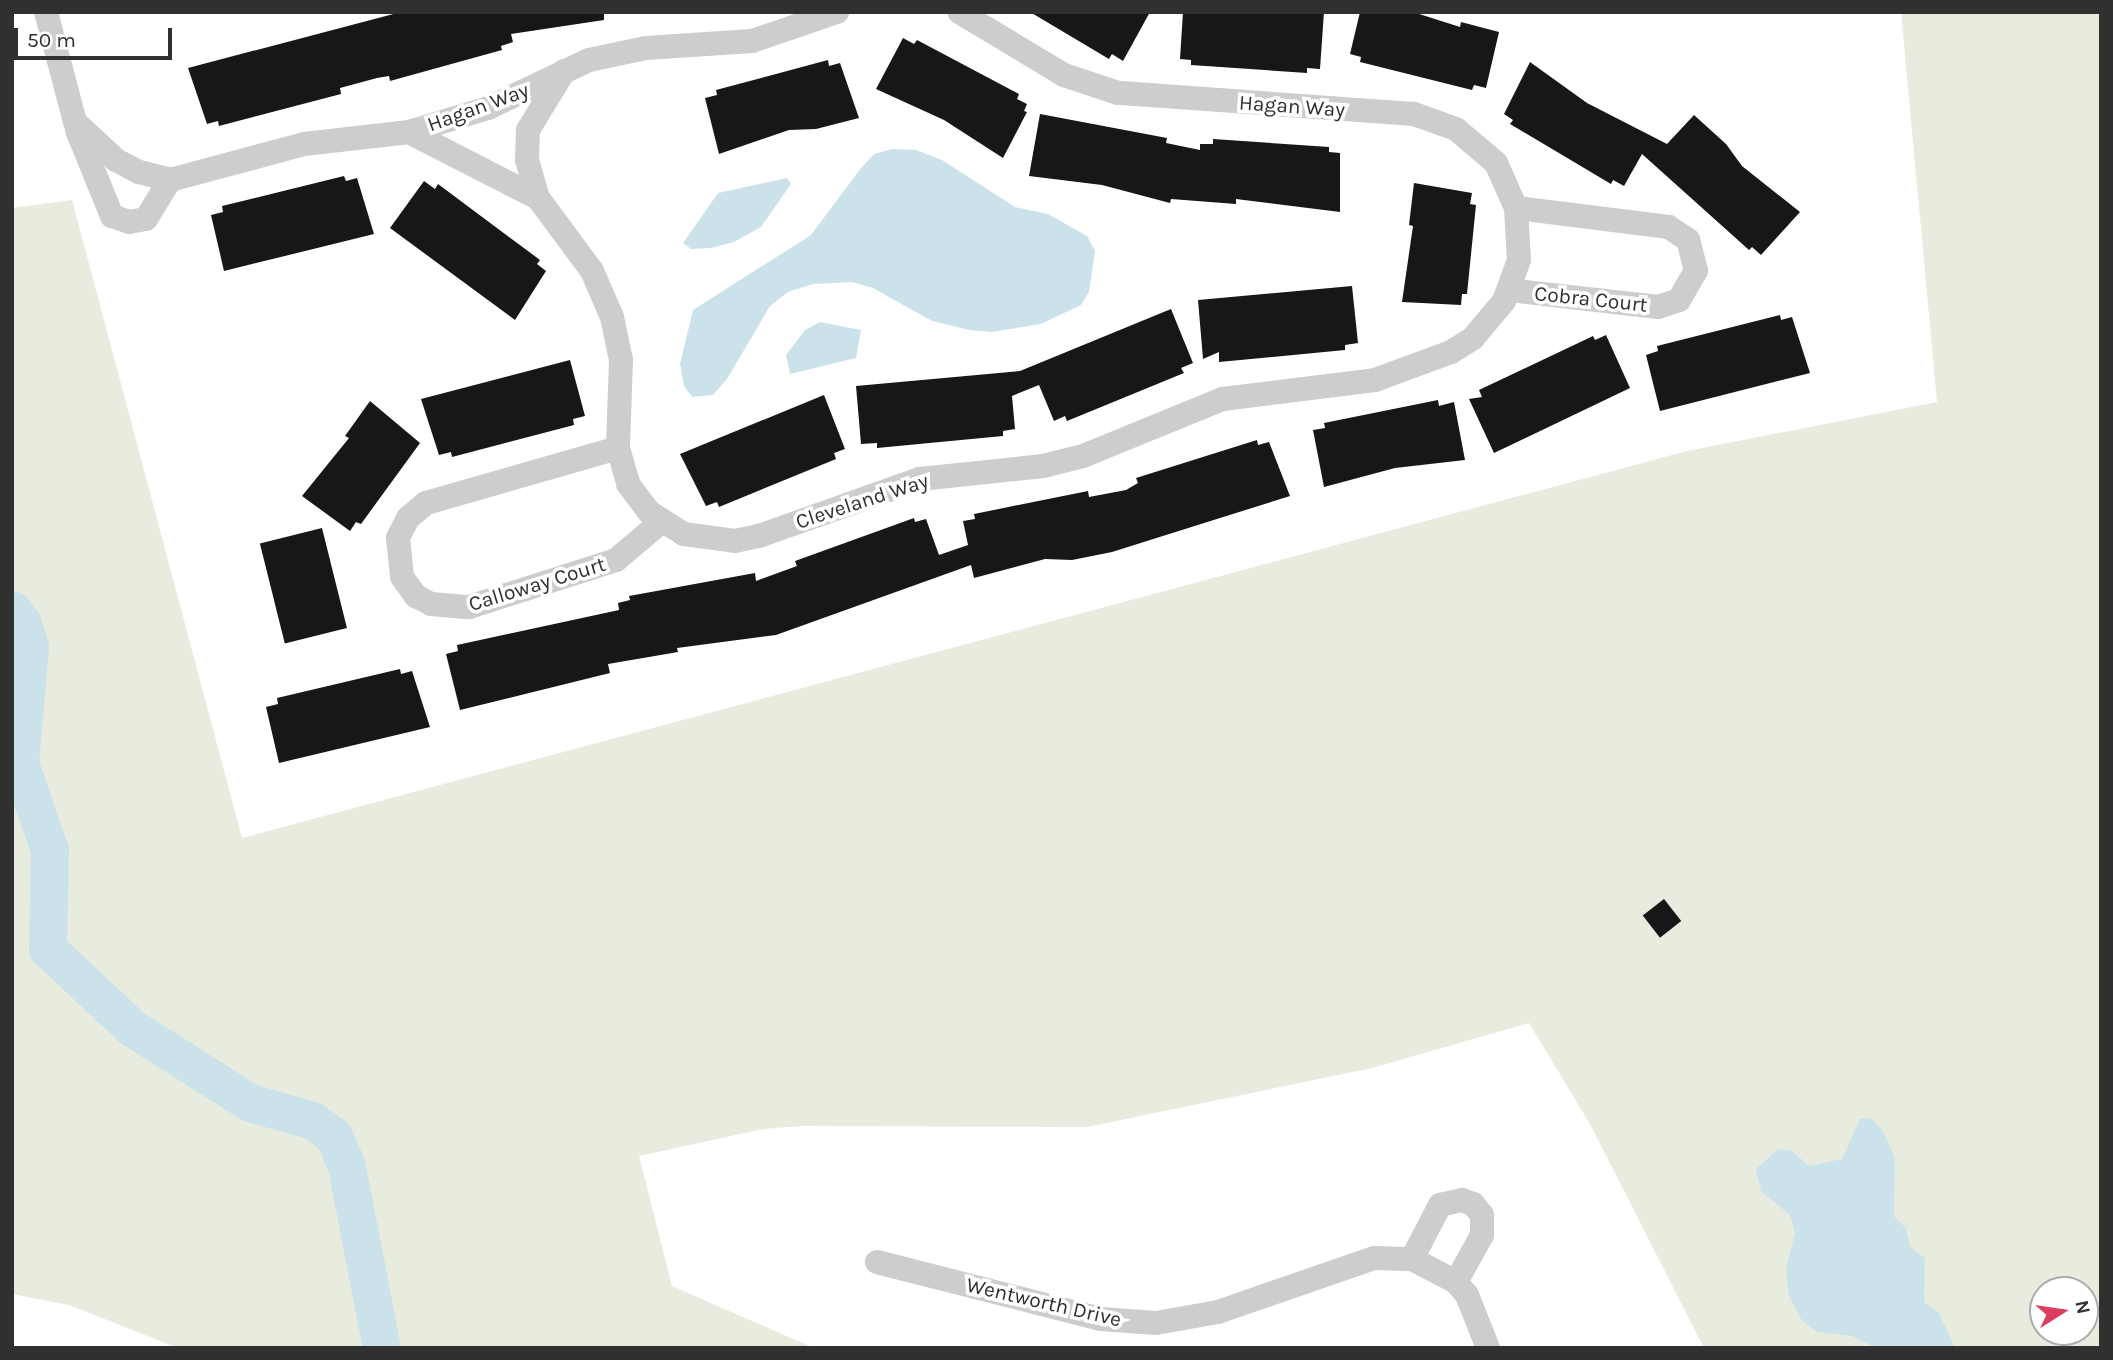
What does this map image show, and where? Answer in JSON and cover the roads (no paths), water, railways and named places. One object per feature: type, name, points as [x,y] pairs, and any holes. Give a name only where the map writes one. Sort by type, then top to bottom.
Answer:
[{"type":"street","points":[[46,12],[75,122],[112,216],[129,222],[146,219],[170,180],[139,172],[116,160],[75,122]]},
{"type":"street","name":"Hagan Way","points":[[170,180],[304,144],[409,132],[488,108],[590,60],[646,48],[725,45],[777,36],[837,12]]},
{"type":"street","name":"Hagan Way","points":[[959,12],[1064,75],[1118,93],[1436,119],[1467,136],[1496,163],[1516,208],[1520,250],[1509,290]]},
{"type":"street","name":"Cleveland Way","points":[[564,71],[528,131],[527,160],[538,198],[592,271],[612,317],[621,359],[618,448],[628,484],[661,522],[684,534],[710,540],[747,539],[920,479],[1060,463],[1223,400],[1375,380],[1429,363],[1473,338],[1493,318],[1509,290]]},
{"type":"street","name":"Cleveland Way","points":[[409,132],[538,198]]},
{"type":"street","name":"Cobra Court","points":[[1509,290],[1658,307],[1679,300],[1696,271],[1688,240],[1669,227],[1516,208]]},
{"type":"street","name":"Calloway Court","points":[[618,448],[426,503],[408,518],[398,538],[402,577],[416,596],[431,604],[469,607],[616,561],[661,522]]},
{"type":"street","points":[[1412,1259],[1440,1205],[1462,1200],[1473,1204],[1482,1215],[1482,1235],[1456,1282]]},
{"type":"street","name":"Wentworth Drive","points":[[877,1262],[1101,1319],[1156,1323],[1218,1312],[1374,1258],[1412,1259],[1456,1282],[1479,1317],[1488,1348]]},
{"type":"water","points":[[892,149],[916,150],[942,160],[1015,207],[1048,214],[1087,236],[1095,251],[1089,292],[1081,305],[1041,324],[992,332],[969,330],[932,321],[873,288],[852,282],[813,284],[788,292],[770,306],[727,379],[713,395],[692,397],[684,386],[680,364],[693,310],[811,235],[874,154]]},
{"type":"water","points":[[787,178],[791,184],[761,227],[734,242],[711,248],[691,249],[683,243],[718,193]]},
{"type":"water","points":[[820,322],[861,330],[856,358],[790,374],[786,355],[805,330]]},
{"type":"water","points":[[1871,1118],[1883,1131],[1895,1158],[1894,1216],[1906,1228],[1910,1247],[1925,1258],[1924,1302],[1939,1313],[1955,1348],[1876,1348],[1852,1336],[1817,1332],[1802,1321],[1789,1296],[1786,1269],[1795,1233],[1790,1215],[1761,1192],[1756,1169],[1778,1149],[1792,1151],[1809,1166],[1842,1159],[1860,1119]]},
{"type":"waterway","points":[[12,610],[22,622],[30,647],[20,764],[50,850],[48,949],[132,1028],[250,1103],[313,1121],[334,1136],[347,1167],[382,1348]]}]
